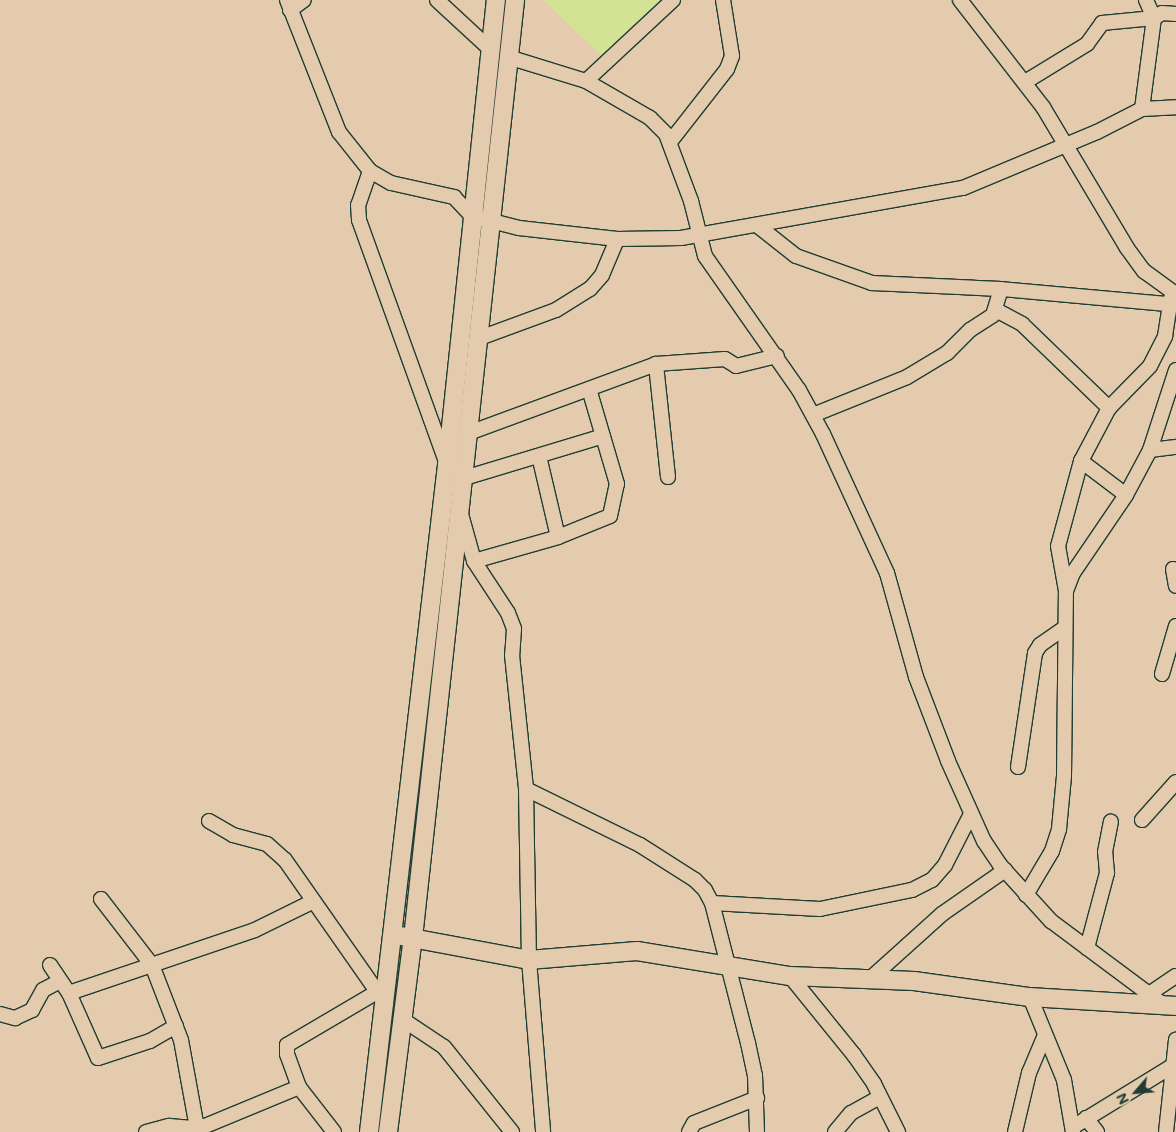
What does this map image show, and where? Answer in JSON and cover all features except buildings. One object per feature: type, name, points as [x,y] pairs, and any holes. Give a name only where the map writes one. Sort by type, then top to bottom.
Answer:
[{"type":"street","points":[[304,0],[289,5],[339,132],[370,171],[391,183],[454,197],[472,216],[520,228],[617,239],[699,237],[862,204],[899,201],[964,188],[1097,132],[1142,109],[1176,108]]},
{"type":"street","points":[[437,0],[490,49]]},
{"type":"street","points":[[369,1132],[381,998],[393,935],[447,465],[496,0]]},
{"type":"street","points":[[388,1132],[413,938],[476,339],[515,0]]},
{"type":"street","points":[[586,81],[673,0]]},
{"type":"street","points":[[670,142],[726,69],[732,56],[723,0]]},
{"type":"street","points":[[960,0],[1025,82],[1065,144],[1127,248],[1173,306]]},
{"type":"street","points":[[1142,109],[1154,18],[1146,0]]},
{"type":"street","points":[[1025,82],[1088,44],[1102,24],[1154,18],[1162,13],[1176,14]]},
{"type":"street","points":[[508,57],[586,81],[650,118],[670,142],[691,201],[699,237],[713,270],[777,356],[814,416],[887,573],[911,662],[971,814],[1005,870],[1051,921],[1162,1001],[1176,1014]]},
{"type":"street","points":[[370,171],[358,205],[359,220],[447,465]]},
{"type":"street","points":[[758,226],[796,256],[872,283],[1001,289],[1173,306]]},
{"type":"street","points":[[476,339],[556,310],[590,289],[602,275],[617,239]]},
{"type":"street","points":[[814,416],[907,377],[947,353],[996,310],[1001,289]]},
{"type":"street","points":[[1026,895],[1052,851],[1059,829],[1064,776],[1064,628],[1066,591],[1058,546],[1081,461],[1109,408],[1150,366],[1165,336],[1173,306]]},
{"type":"street","points":[[996,310],[1022,324],[1109,408]]},
{"type":"street","points":[[466,434],[656,364],[726,359],[736,366],[777,356]]},
{"type":"street","points":[[656,364],[668,477]]},
{"type":"street","points":[[1066,591],[1084,555],[1126,495],[1150,450],[1176,370]]},
{"type":"street","points":[[474,561],[558,538],[610,516],[617,484],[589,389]]},
{"type":"street","points":[[461,479],[603,436]]},
{"type":"street","points":[[1150,450],[1176,447]]},
{"type":"street","points":[[539,456],[558,538]]},
{"type":"street","points":[[1081,461],[1126,495]]},
{"type":"street","points":[[459,506],[474,561],[508,613],[514,629],[512,655],[526,789],[529,960],[543,1132]]},
{"type":"street","points":[[1173,569],[1176,586]]},
{"type":"street","points":[[1162,674],[1176,626]]},
{"type":"street","points":[[1018,767],[1035,652],[1040,645],[1064,628]]},
{"type":"street","points":[[1142,820],[1176,782]]},
{"type":"street","points":[[526,789],[640,845],[695,880],[712,903],[755,1075],[757,1132]]},
{"type":"street","points":[[712,903],[820,909],[912,890],[932,880],[945,865],[971,814]]},
{"type":"street","points":[[209,821],[233,835],[267,844],[277,852],[293,871],[312,902],[381,998]]},
{"type":"street","points":[[1087,948],[1107,873],[1105,852],[1111,822]]},
{"type":"street","points":[[871,978],[942,914],[1005,870]]},
{"type":"street","points":[[101,899],[152,965],[176,1026],[184,1055],[197,1128]]},
{"type":"street","points":[[69,994],[255,930],[312,902]]},
{"type":"street","points":[[393,935],[529,960],[637,951],[790,976],[871,978],[946,984],[1030,997],[1162,1001]]},
{"type":"street","points":[[50,965],[69,994],[98,1058],[150,1041],[176,1026]]},
{"type":"street","points":[[790,976],[854,1055],[880,1097],[898,1132]]},
{"type":"street","points":[[1162,1001],[1176,976]]},
{"type":"street","points":[[0,1014],[15,1018],[32,1010],[43,990],[60,981]]},
{"type":"street","points":[[1030,997],[1064,1080],[1073,1130]]},
{"type":"street","points":[[334,1132],[300,1087],[287,1054],[287,1045],[381,998]]},
{"type":"street","points":[[402,1019],[444,1047],[512,1132]]},
{"type":"street","points":[[1015,1132],[1029,1073],[1046,1035]]},
{"type":"street","points":[[1166,1132],[1176,1040]]},
{"type":"street","points":[[1073,1130],[1086,1118],[1172,1066]]},
{"type":"street","points":[[146,1132],[169,1126],[197,1128],[221,1126],[300,1087]]},
{"type":"street","points":[[835,1132],[851,1113],[880,1097]]},
{"type":"street","points":[[690,1132],[694,1123],[757,1098]]},
{"type":"street","points":[[1086,1118],[1097,1132]]},
{"type":"green space","points":[[543,0],[661,0],[664,4],[605,59]]}]
